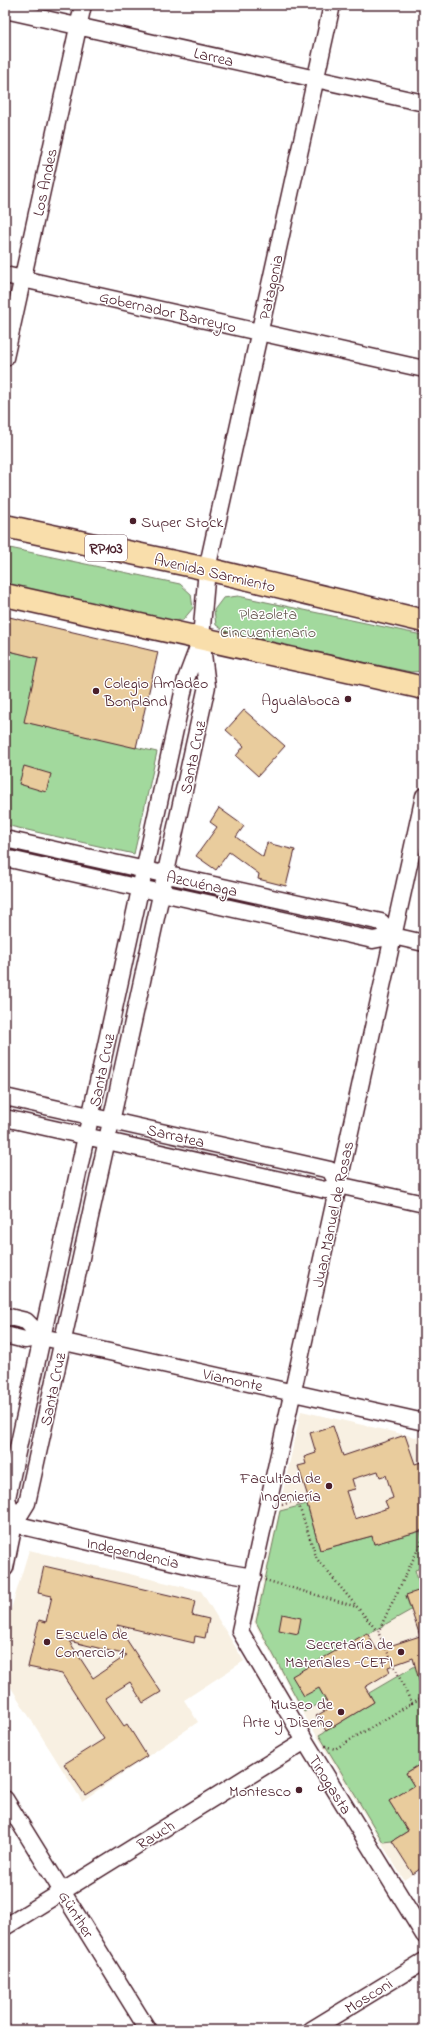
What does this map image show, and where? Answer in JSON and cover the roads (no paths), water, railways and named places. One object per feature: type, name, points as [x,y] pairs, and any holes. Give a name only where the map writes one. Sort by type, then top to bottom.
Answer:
[{"type":"main road","name":"Avenida Sarmiento","points":[[5,526],[207,569],[424,621]]},
{"type":"main road","points":[[5,595],[424,688]]},
{"type":"street","name":"Los Andes","points":[[5,358],[83,5]]},
{"type":"street","name":"Patagonia","points":[[201,638],[207,569],[332,5]]},
{"type":"street","name":"Larrea","points":[[5,10],[424,103]]},
{"type":"street","name":"Gobernador Barreyro","points":[[5,275],[424,369]]},
{"type":"street","name":"Santa Cruz","points":[[14,1524],[8,1498],[186,679],[201,638]]},
{"type":"street","name":"Santa Cruz","points":[[5,1568],[7,1547],[14,1524],[26,1503],[207,686],[201,638]]},
{"type":"street","name":"Juan Manuel de Rosas","points":[[240,1631],[268,1510],[424,796]]},
{"type":"street","name":"Azcuénaga","points":[[5,840],[381,922],[393,936]]},
{"type":"street","name":"Azcuénaga","points":[[5,858],[374,940],[393,936],[424,943]]},
{"type":"street","name":"Sarratea","points":[[5,1097],[330,1170],[338,1185]]},
{"type":"street","name":"Sarratea","points":[[5,1118],[325,1190],[338,1185],[424,1204]]},
{"type":"street","points":[[5,1316],[26,1321],[42,1337]]},
{"type":"street","name":"Viamonte","points":[[5,1335],[25,1340],[42,1337],[424,1422]]},
{"type":"street","name":"Independencia","points":[[14,1524],[200,1568],[253,1577]]},
{"type":"street","name":"Tinogasta","points":[[240,1631],[305,1741],[424,1935]]},
{"type":"street","name":"Rauch","points":[[5,1927],[305,1741]]},
{"type":"street","name":"Günther","points":[[5,1799],[148,2030]]},
{"type":"street","name":"Mosconi","points":[[311,2030],[424,1961]]},
{"type":"place","name":"Super Stock","points":[[133,521]]},
{"type":"place","name":"Colegio Amadeo Bonpland","points":[[96,691]]},
{"type":"place","name":"Agualaboca","points":[[348,699]]},
{"type":"place","name":"Facultad de Ingeniería","points":[[329,1486]]},
{"type":"place","name":"Escuela de Comercio 1","points":[[47,1642]]},
{"type":"place","name":"Secretaría de Materiales -CEFI","points":[[401,1652]]},
{"type":"place","name":"Museo de Arte y Diseño","points":[[341,1712]]},
{"type":"place","name":"Montesco","points":[[299,1790]]},
{"type":"park label","name":"Plazoleta Cincuentenario","points":[[268,622]]}]
